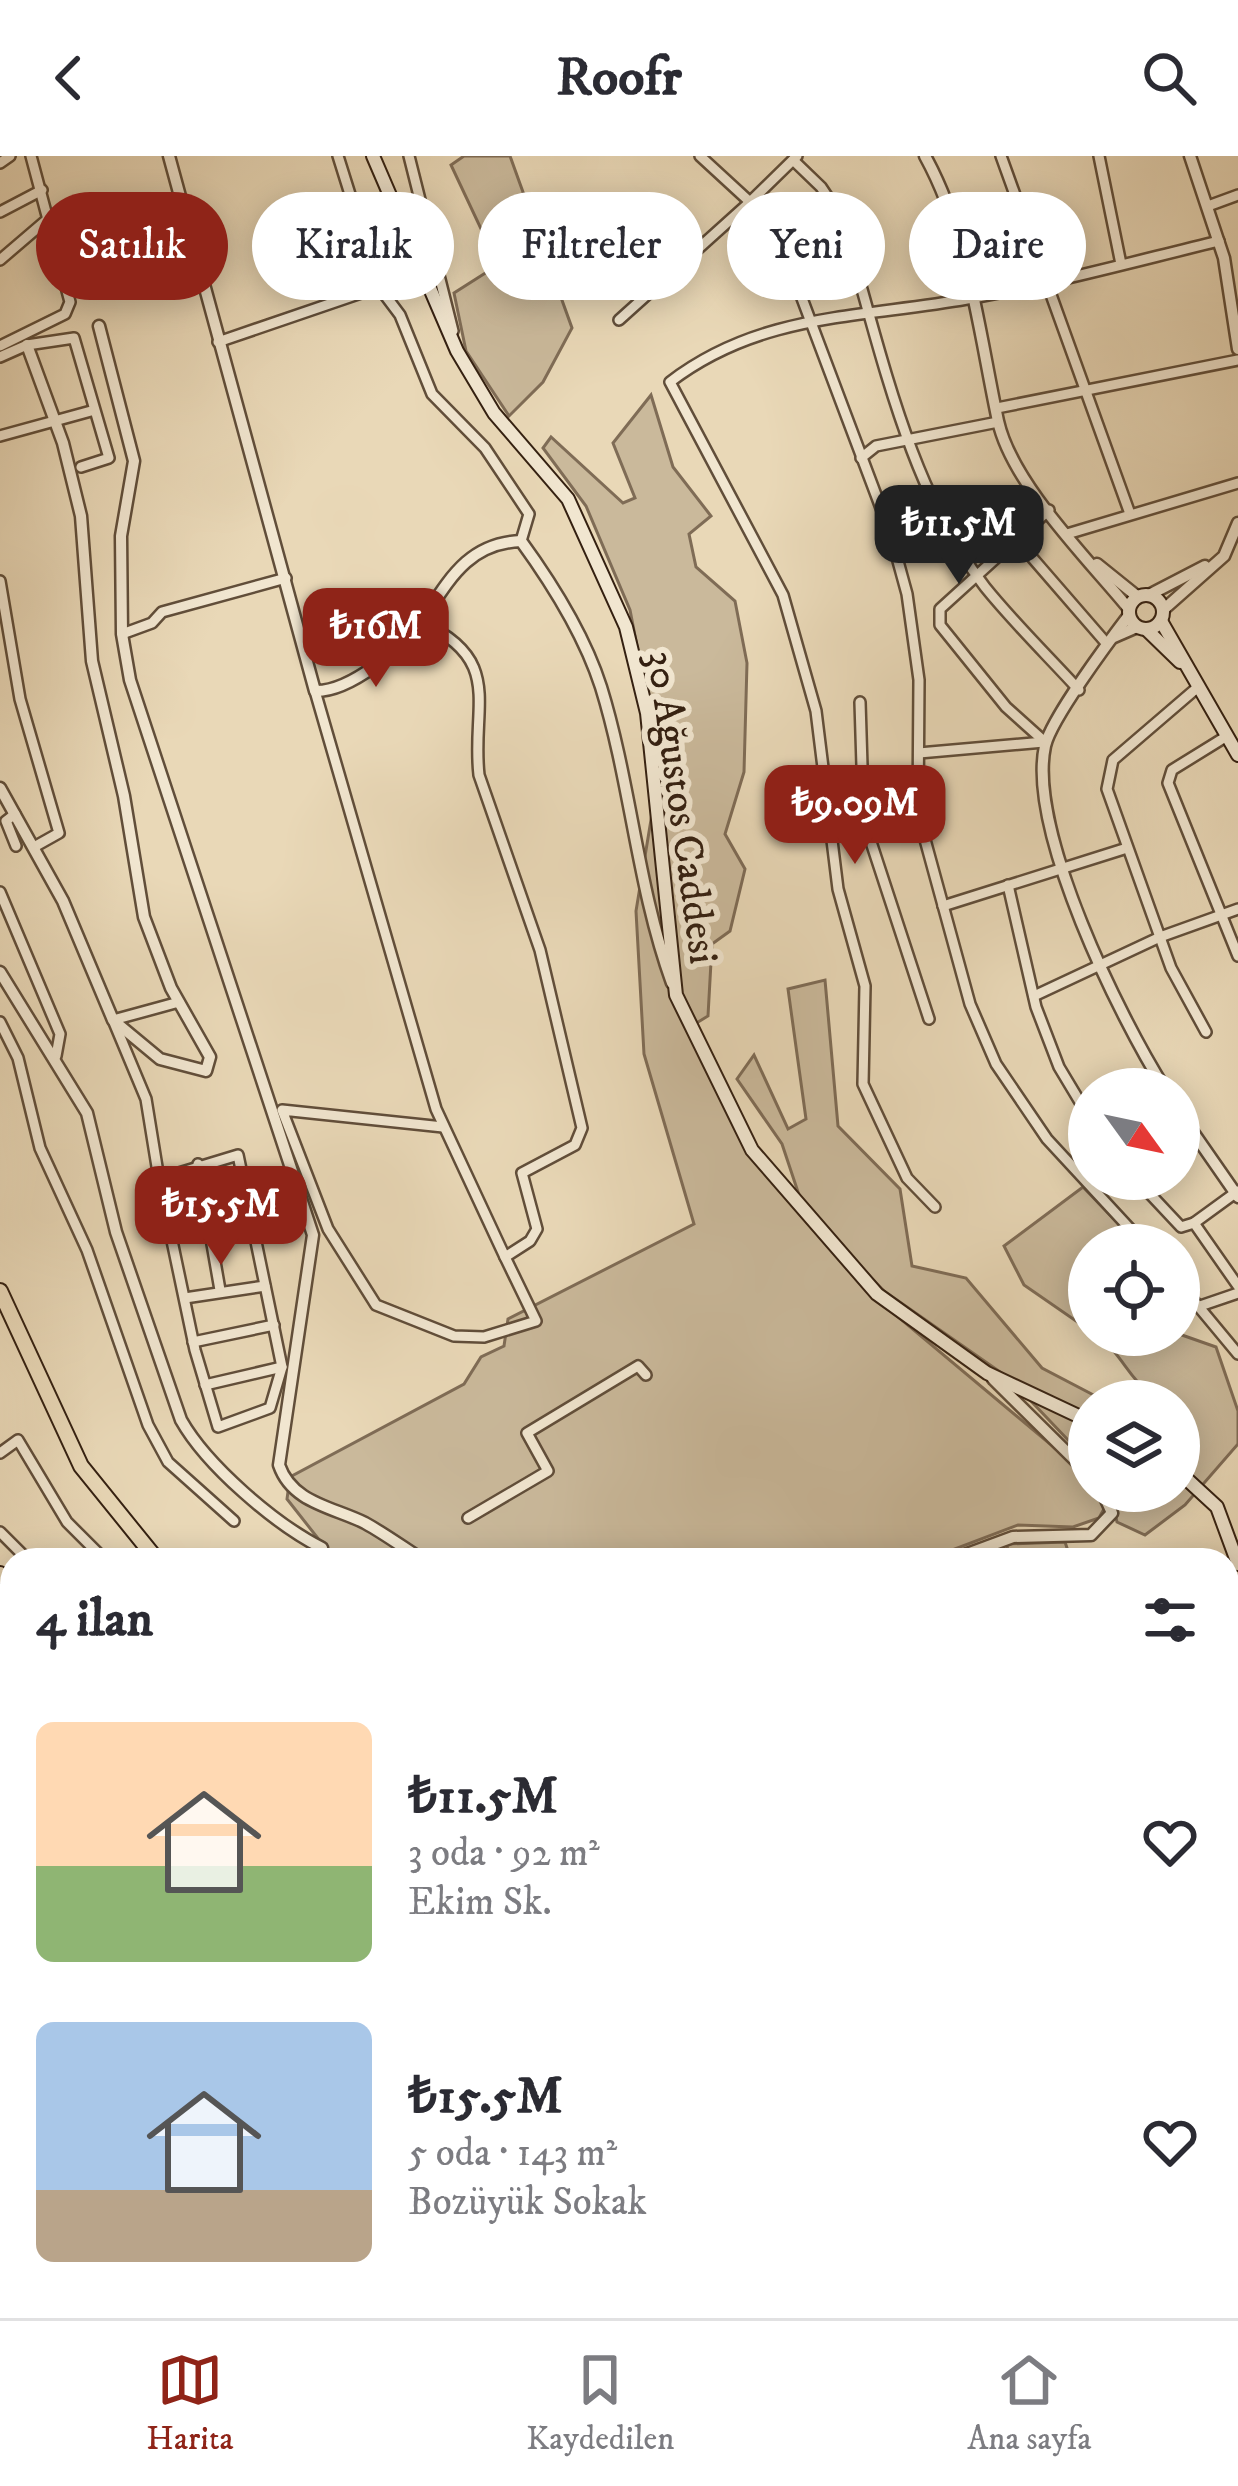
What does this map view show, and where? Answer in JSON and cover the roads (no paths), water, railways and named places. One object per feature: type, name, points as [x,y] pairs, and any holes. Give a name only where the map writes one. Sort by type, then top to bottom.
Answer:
[{"type":"main road","name":"30 Ağustos Caddesi","points":[[373,156],[457,351],[494,413],[568,500],[626,627],[647,712],[676,995],[752,1150],[877,1294],[987,1372],[1068,1411]]},
{"type":"main road","points":[[1135,620],[1143,596],[1162,615],[1238,754]]},
{"type":"main road","points":[[1135,620],[1162,615]]},
{"type":"main road","points":[[1135,620],[1196,681]]},
{"type":"main road","points":[[0,1291],[81,1466],[145,1548]]},
{"type":"main road","points":[[0,1311],[77,1470],[144,1548]]},
{"type":"main road","points":[[1200,1491],[1217,1507],[1232,1548]]},
{"type":"street","points":[[0,163],[10,156]]},
{"type":"street","points":[[0,212],[42,190],[31,156]]},
{"type":"street","points":[[169,156],[315,691],[443,1127],[536,1321],[484,1337],[454,1336],[376,1305],[328,1229],[282,1110],[443,1127]]},
{"type":"street","points":[[338,156],[349,192]]},
{"type":"street","points":[[409,156],[457,351]]},
{"type":"street","points":[[700,156],[739,192]]},
{"type":"street","points":[[925,156],[943,192]]},
{"type":"street","points":[[1001,156],[1015,192]]},
{"type":"street","points":[[1100,156],[1121,264]]},
{"type":"street","points":[[1190,156],[1219,242],[1238,349]]},
{"type":"street","points":[[760,192],[795,158],[841,217],[931,493],[979,574],[1079,690]]},
{"type":"street","points":[[1208,206],[1238,195]]},
{"type":"street","points":[[620,320],[727,223]]},
{"type":"street","points":[[0,260],[36,229]]},
{"type":"street","points":[[1086,272],[1219,242]]},
{"type":"street","points":[[0,346],[65,314],[66,300]]},
{"type":"street","points":[[218,342],[341,300]]},
{"type":"street","points":[[388,300],[400,316],[432,394],[514,483],[529,514],[521,541],[575,625],[601,686],[650,922],[676,995]]},
{"type":"street","points":[[804,300],[907,594],[919,680],[919,814],[984,1043],[1024,1108],[1068,1156]]},
{"type":"street","points":[[935,1207],[908,1178],[863,1084],[865,986],[838,889],[816,711],[783,595],[670,382],[712,351],[751,334],[959,300]]},
{"type":"street","points":[[971,300],[998,422],[1013,458],[1135,620],[1109,642],[1045,742],[1045,787],[1065,868],[1098,965],[1123,1022],[1152,1068]]},
{"type":"street","points":[[1057,300],[1129,511]]},
{"type":"street","points":[[99,326],[134,461],[121,536],[122,634],[138,708],[313,1235],[279,1465],[284,1479],[310,1501],[365,1524],[404,1548]]},
{"type":"street","points":[[0,357],[27,345],[74,338],[109,458],[81,467]]},
{"type":"street","points":[[27,345],[81,516],[92,661],[130,828],[144,917],[179,1002],[212,1065],[193,1072],[160,1059],[113,1020]]},
{"type":"street","points":[[997,408],[1238,360]]},
{"type":"street","points":[[0,436],[92,411]]},
{"type":"street","points":[[861,458],[876,446],[998,422]]},
{"type":"street","points":[[1067,534],[1129,511],[1238,483]]},
{"type":"street","points":[[1045,742],[1006,707],[940,625],[940,609],[1049,510]]},
{"type":"street","points":[[1081,550],[1143,596],[1224,556],[1238,523]]},
{"type":"street","points":[[1016,539],[1109,642]]},
{"type":"street","points":[[315,691],[345,685],[422,622],[439,587],[475,553],[521,541]]},
{"type":"street","points":[[1162,615],[1238,545]]},
{"type":"street","points":[[122,634],[152,623],[162,612],[286,578]]},
{"type":"street","points":[[0,580],[20,699],[59,832],[34,847]]},
{"type":"street","points":[[422,622],[456,639],[469,658],[484,716],[476,748],[479,775],[540,950],[582,1128],[575,1145],[522,1173],[537,1228],[530,1241],[505,1257]]},
{"type":"street","points":[[1196,681],[1113,760],[1107,789],[1160,937],[1205,1032]]},
{"type":"street","points":[[860,702],[863,798],[872,845],[929,1018]]},
{"type":"street","points":[[1227,736],[1172,770],[1168,784],[1238,956]]},
{"type":"street","points":[[919,753],[1045,742]]},
{"type":"street","points":[[0,788],[34,847],[146,1099],[159,1179],[193,1342],[218,1427],[270,1408],[282,1367],[238,1155],[159,1179]]},
{"type":"street","points":[[16,814],[6,820],[16,846]]},
{"type":"street","points":[[943,906],[1126,848]]},
{"type":"street","points":[[1008,885],[1034,996],[1068,1082]]},
{"type":"street","points":[[0,892],[60,1034],[56,1056]]},
{"type":"street","points":[[1034,996],[1160,937],[1238,909]]},
{"type":"street","points":[[0,972],[87,1113],[116,1232],[191,1438],[274,1521],[322,1548]]},
{"type":"street","points":[[113,1020],[179,1002]]},
{"type":"street","points":[[0,1022],[18,1058],[40,1148],[87,1250],[148,1425],[168,1462],[234,1521]]},
{"type":"street","points":[[1154,1200],[1180,1227],[1237,1194],[1200,1142]]},
{"type":"street","points":[[198,1164],[220,1290]]},
{"type":"street","points":[[1106,1200],[1126,1224]]},
{"type":"street","points":[[1194,1223],[1238,1290],[1200,1306],[1238,1354]]},
{"type":"street","points":[[185,1298],[265,1286]]},
{"type":"street","points":[[193,1342],[274,1325]]},
{"type":"street","points":[[467,1519],[548,1471],[527,1433],[638,1366],[646,1375]]},
{"type":"street","points":[[205,1385],[282,1367]]},
{"type":"street","points":[[987,1372],[1068,1453]]},
{"type":"street","points":[[0,1453],[18,1440],[67,1522],[93,1548]]},
{"type":"street","points":[[985,1548],[1013,1538],[1091,1535],[1112,1512]]}]
